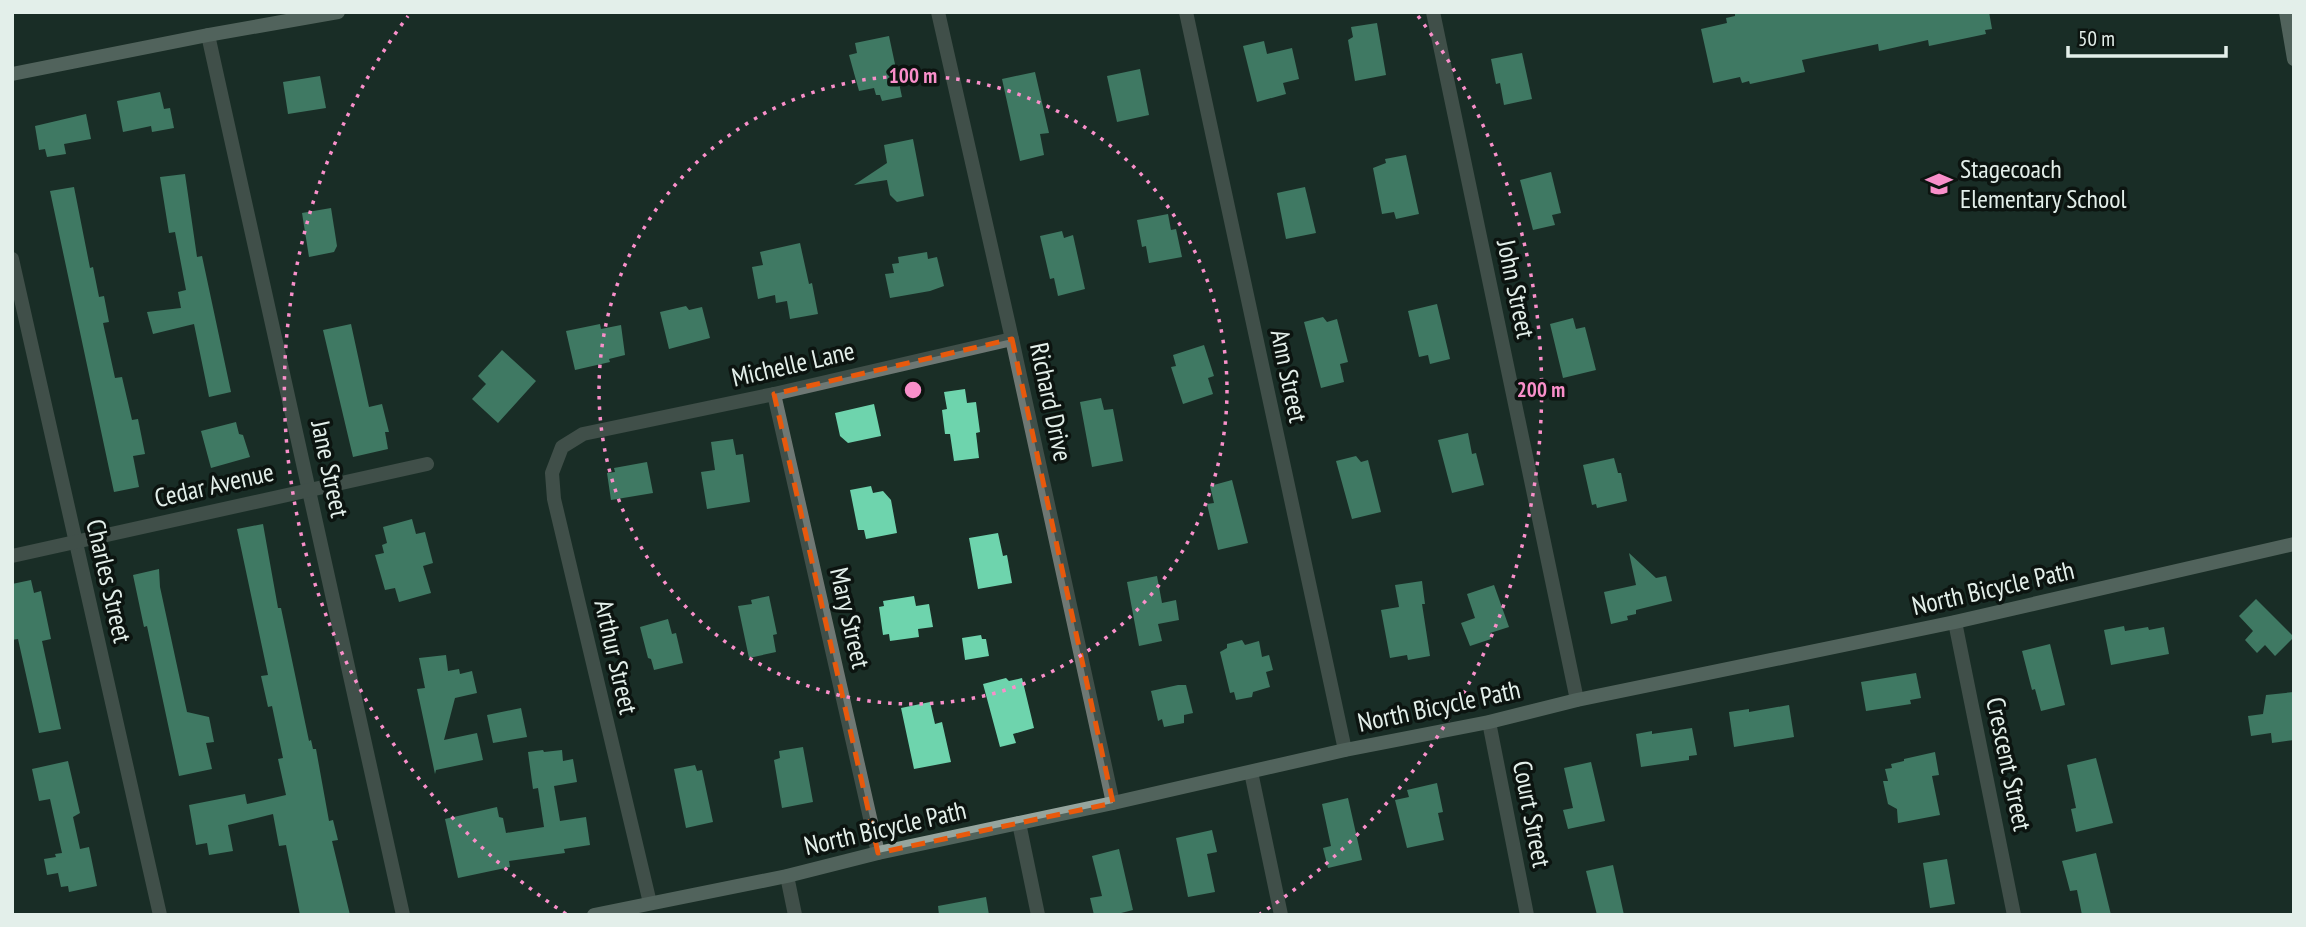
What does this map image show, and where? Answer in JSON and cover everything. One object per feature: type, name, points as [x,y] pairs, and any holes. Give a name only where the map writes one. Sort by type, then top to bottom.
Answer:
[{"type":"street","points":[[12,74],[338,12]]},
{"type":"street","name":"Richard Drive","points":[[938,12],[1113,803]]},
{"type":"street","name":"Ann Street","points":[[1186,12],[1345,750]]},
{"type":"street","name":"John Street","points":[[1433,12],[1577,699]]},
{"type":"street","points":[[2286,12],[2294,59]]},
{"type":"street","name":"Jane Street","points":[[208,35],[403,915]]},
{"type":"street","name":"Charles Street","points":[[12,259],[160,915]]},
{"type":"street","name":"Michelle Lane","points":[[583,434],[774,394],[1012,339]]},
{"type":"street","name":"Mary Street","points":[[774,394],[878,853]]},
{"type":"street","name":"Arthur Street","points":[[583,434],[562,447],[552,473],[554,499],[650,903]]},
{"type":"street","name":"Cedar Avenue","points":[[12,556],[309,488],[428,464]]},
{"type":"street","name":"North Bicycle Path","points":[[594,915],[787,876],[878,853],[1345,750],[1489,722],[1577,699],[1955,622],[2294,544]]},
{"type":"street","name":"Crescent Street","points":[[1955,622],[2014,915]]},
{"type":"street","name":"Court Street","points":[[1489,722],[1527,915]]},
{"type":"street","points":[[1251,772],[1281,915]]},
{"type":"street","points":[[1019,823],[1038,915]]},
{"type":"street","points":[[787,876],[795,915]]},
{"type":"highlighted area","points":[[1012,339],[1113,803],[878,853],[774,394]]},
{"type":"building","points":[[1735,12],[1989,12],[1992,29],[1985,30],[1986,34],[1929,46],[1928,40],[1879,51],[1878,44],[1802,60],[1805,72],[1750,84],[1749,81],[1742,83],[1740,77],[1713,83],[1701,29],[1727,23],[1726,18],[1735,16]]},
{"type":"building","points":[[1377,23],[1386,75],[1355,81],[1348,40],[1353,37],[1351,27]]},
{"type":"building","points":[[889,36],[902,97],[882,101],[874,88],[859,91],[849,55],[857,53],[855,43]]},
{"type":"building","points":[[1264,41],[1267,54],[1292,48],[1299,79],[1283,83],[1286,94],[1257,102],[1243,46]]},
{"type":"building","points":[[1522,53],[1532,99],[1504,105],[1500,83],[1496,84],[1491,59]]},
{"type":"building","points":[[1140,69],[1149,115],[1117,122],[1107,76]]},
{"type":"building","points":[[1035,72],[1049,133],[1040,134],[1044,155],[1020,161],[1002,79]]},
{"type":"building","points":[[320,76],[326,108],[288,114],[283,82]]},
{"type":"building","points":[[160,92],[164,109],[170,108],[174,128],[152,132],[151,126],[123,132],[117,101]]},
{"type":"building","points":[[86,114],[91,139],[64,144],[66,154],[47,157],[45,149],[39,150],[35,126]]},
{"type":"building","points":[[913,139],[924,196],[897,202],[890,195],[887,180],[854,185],[887,163],[884,145]]},
{"type":"building","points":[[1406,155],[1419,214],[1396,219],[1394,212],[1382,214],[1373,168],[1386,163],[1385,159]]},
{"type":"building","points":[[1551,172],[1561,213],[1552,215],[1555,225],[1533,230],[1520,180]]},
{"type":"building","points":[[185,174],[197,257],[202,256],[231,392],[209,397],[194,324],[153,334],[147,312],[181,308],[178,292],[186,290],[175,232],[169,233],[160,177]]},
{"type":"building","points":[[74,187],[90,268],[93,267],[99,297],[104,296],[109,322],[103,323],[115,378],[122,377],[132,420],[138,419],[145,454],[133,456],[139,487],[114,492],[50,191]]},
{"type":"building","points":[[1305,187],[1316,233],[1286,239],[1277,193]]},
{"type":"building","points":[[331,208],[337,246],[334,252],[309,257],[302,213]]},
{"type":"building","points":[[1168,214],[1171,230],[1176,229],[1182,257],[1149,263],[1146,246],[1142,247],[1137,220]]},
{"type":"building","points":[[1062,231],[1064,238],[1073,235],[1085,289],[1058,296],[1054,278],[1050,279],[1040,236]]},
{"type":"building","points":[[800,243],[818,314],[790,319],[787,301],[776,303],[775,295],[758,299],[752,267],[763,265],[760,252]]},
{"type":"building","points":[[927,252],[928,259],[937,257],[944,286],[890,298],[885,274],[894,273],[892,264],[899,263],[898,257]]},
{"type":"building","points":[[1437,304],[1450,359],[1430,364],[1428,355],[1419,357],[1408,311]]},
{"type":"building","points":[[686,306],[689,310],[702,307],[710,338],[669,349],[660,312]]},
{"type":"building","points":[[1323,317],[1327,322],[1337,319],[1348,362],[1340,364],[1344,382],[1321,388],[1304,322]]},
{"type":"building","points":[[1573,318],[1576,329],[1585,327],[1596,370],[1563,378],[1550,324]]},
{"type":"building","points":[[351,324],[369,407],[382,404],[389,432],[385,432],[388,449],[353,457],[323,330]]},
{"type":"building","points":[[600,324],[601,329],[621,325],[625,355],[609,359],[610,362],[575,370],[566,331]]},
{"type":"building","points":[[1204,345],[1214,376],[1208,378],[1213,394],[1183,404],[1171,367],[1176,366],[1173,355]]},
{"type":"building","points":[[502,350],[536,381],[498,423],[472,399],[486,384],[478,376]]},
{"type":"building","points":[[965,389],[967,403],[976,402],[980,432],[976,433],[979,458],[954,461],[950,434],[945,434],[942,410],[947,409],[944,392]]},
{"type":"building","points":[[1101,398],[1104,410],[1113,409],[1123,461],[1092,467],[1080,402]]},
{"type":"building","points":[[874,404],[881,436],[848,443],[840,436],[835,413]]},
{"type":"building","points":[[236,422],[250,457],[211,468],[201,431]]},
{"type":"building","points":[[1468,433],[1472,454],[1476,453],[1484,485],[1452,493],[1438,440]]},
{"type":"building","points":[[733,439],[736,455],[743,454],[750,502],[707,509],[701,472],[715,470],[711,442]]},
{"type":"building","points":[[1356,456],[1361,462],[1368,460],[1381,512],[1352,519],[1336,461]]},
{"type":"building","points":[[1614,458],[1618,473],[1621,473],[1627,501],[1597,508],[1596,504],[1592,505],[1583,465]]},
{"type":"building","points":[[647,462],[653,493],[611,500],[607,473],[615,472],[614,468]]},
{"type":"building","points":[[1232,480],[1248,543],[1218,550],[1207,504],[1214,503],[1210,486]]},
{"type":"building","points":[[871,486],[873,493],[883,491],[891,500],[897,533],[866,539],[864,530],[858,530],[850,490]]},
{"type":"building","points":[[412,519],[416,534],[425,532],[433,563],[423,566],[431,593],[399,602],[395,588],[385,590],[375,555],[384,553],[382,545],[387,543],[383,527]]},
{"type":"building","points":[[263,524],[278,608],[281,608],[309,741],[311,740],[313,749],[316,749],[329,821],[333,820],[338,840],[332,841],[350,915],[300,915],[286,845],[279,846],[273,814],[228,825],[233,851],[209,855],[207,843],[196,845],[189,805],[245,794],[247,804],[286,795],[278,759],[283,758],[272,706],[268,707],[261,676],[268,675],[237,529]]},
{"type":"building","points":[[998,533],[1003,556],[1007,555],[1012,583],[978,589],[969,538]]},
{"type":"building","points":[[1629,553],[1656,578],[1666,576],[1672,601],[1636,610],[1636,614],[1627,616],[1628,620],[1611,624],[1604,592],[1636,585]]},
{"type":"building","points":[[159,569],[160,587],[187,712],[209,717],[214,742],[206,743],[212,769],[179,776],[147,626],[144,627],[133,575]]},
{"type":"building","points":[[1157,576],[1162,603],[1176,600],[1179,620],[1158,624],[1162,641],[1139,646],[1127,582]]},
{"type":"building","points":[[31,580],[34,593],[41,591],[51,639],[42,641],[61,729],[39,733],[18,639],[12,640],[12,584]]},
{"type":"building","points":[[1422,581],[1425,604],[1422,604],[1430,656],[1408,660],[1407,655],[1390,658],[1381,610],[1399,607],[1395,585]]},
{"type":"building","points":[[1494,585],[1509,627],[1490,633],[1491,639],[1470,646],[1461,623],[1475,618],[1467,594]]},
{"type":"building","points":[[769,596],[777,634],[773,635],[776,652],[749,658],[738,606],[752,604],[751,600]]},
{"type":"building","points":[[914,596],[916,606],[929,604],[933,627],[918,629],[919,637],[890,641],[889,634],[883,635],[879,607],[884,606],[883,601]]},
{"type":"building","points":[[2256,599],[2294,637],[2275,656],[2265,645],[2257,653],[2245,640],[2253,631],[2239,616]]},
{"type":"building","points":[[668,619],[672,634],[676,633],[683,663],[654,670],[640,627]]},
{"type":"building","points":[[2124,626],[2125,631],[2164,627],[2169,654],[2111,665],[2104,630]]},
{"type":"building","points":[[981,635],[982,639],[986,639],[989,656],[965,660],[962,638]]},
{"type":"building","points":[[1242,640],[1245,645],[1259,641],[1262,657],[1269,655],[1273,670],[1266,672],[1270,687],[1253,692],[1252,697],[1236,700],[1234,692],[1230,693],[1220,652],[1227,648],[1227,644]]},
{"type":"building","points":[[2050,644],[2065,705],[2041,711],[2035,689],[2032,690],[2022,651]]},
{"type":"building","points":[[446,655],[448,671],[459,669],[460,674],[472,671],[477,693],[455,698],[444,740],[477,733],[483,760],[436,770],[435,774],[417,689],[425,688],[419,658]]},
{"type":"building","points":[[1916,673],[1921,698],[1910,700],[1911,704],[1866,711],[1861,682]]},
{"type":"building","points":[[1006,678],[1009,681],[1022,678],[1034,728],[1013,734],[1016,743],[1000,747],[983,684]]},
{"type":"building","points":[[1186,685],[1193,713],[1184,715],[1184,723],[1164,727],[1162,719],[1158,721],[1151,691]]},
{"type":"building","points":[[2294,692],[2294,740],[2272,743],[2271,733],[2251,736],[2248,716],[2263,714],[2266,695]]},
{"type":"building","points":[[930,702],[935,724],[942,722],[951,762],[914,769],[901,708]]},
{"type":"building","points":[[1789,705],[1794,737],[1734,747],[1729,712],[1749,709],[1749,712]]},
{"type":"building","points":[[521,708],[527,737],[493,743],[487,715]]},
{"type":"building","points":[[1692,728],[1697,755],[1689,756],[1689,760],[1641,767],[1636,734]]},
{"type":"building","points":[[803,747],[813,802],[782,808],[774,760],[780,758],[779,751]]},
{"type":"building","points":[[562,750],[563,761],[573,759],[577,782],[554,786],[560,821],[586,817],[590,845],[564,849],[565,853],[509,861],[510,867],[458,878],[445,819],[497,807],[506,833],[544,827],[538,788],[533,789],[528,752]]},
{"type":"building","points":[[1935,752],[1939,775],[1932,776],[1940,815],[1898,823],[1897,809],[1888,804],[1883,781],[1888,781],[1885,769],[1892,768],[1891,764],[1904,759]]},
{"type":"building","points":[[2096,758],[2113,823],[2076,832],[2071,809],[2076,808],[2067,765]]},
{"type":"building","points":[[68,761],[80,813],[73,817],[80,849],[89,847],[97,886],[69,892],[68,886],[61,887],[58,873],[47,875],[44,859],[62,853],[50,799],[39,801],[32,769]]},
{"type":"building","points":[[1591,762],[1605,821],[1568,829],[1563,810],[1573,808],[1564,768]]},
{"type":"building","points":[[695,765],[697,771],[702,770],[713,822],[686,828],[674,769]]},
{"type":"building","points":[[1437,783],[1443,812],[1438,813],[1444,840],[1407,848],[1395,800],[1409,797],[1407,790]]},
{"type":"building","points":[[1348,798],[1362,860],[1328,868],[1323,848],[1331,846],[1322,804]]},
{"type":"building","points":[[1212,830],[1217,852],[1207,854],[1215,892],[1188,897],[1176,838]]},
{"type":"building","points":[[1119,849],[1133,910],[1113,915],[1094,915],[1090,898],[1102,896],[1092,856]]},
{"type":"building","points":[[2096,853],[2111,915],[2082,915],[2077,890],[2070,891],[2062,861]]},
{"type":"building","points":[[1947,859],[1955,904],[1930,908],[1923,863]]},
{"type":"building","points":[[1613,865],[1624,915],[1597,915],[1586,871]]},
{"type":"building","points":[[986,897],[989,915],[939,915],[938,906]]},
{"type":"place","name":"Stagecoach Elementary School","points":[[1939,184]]}]
